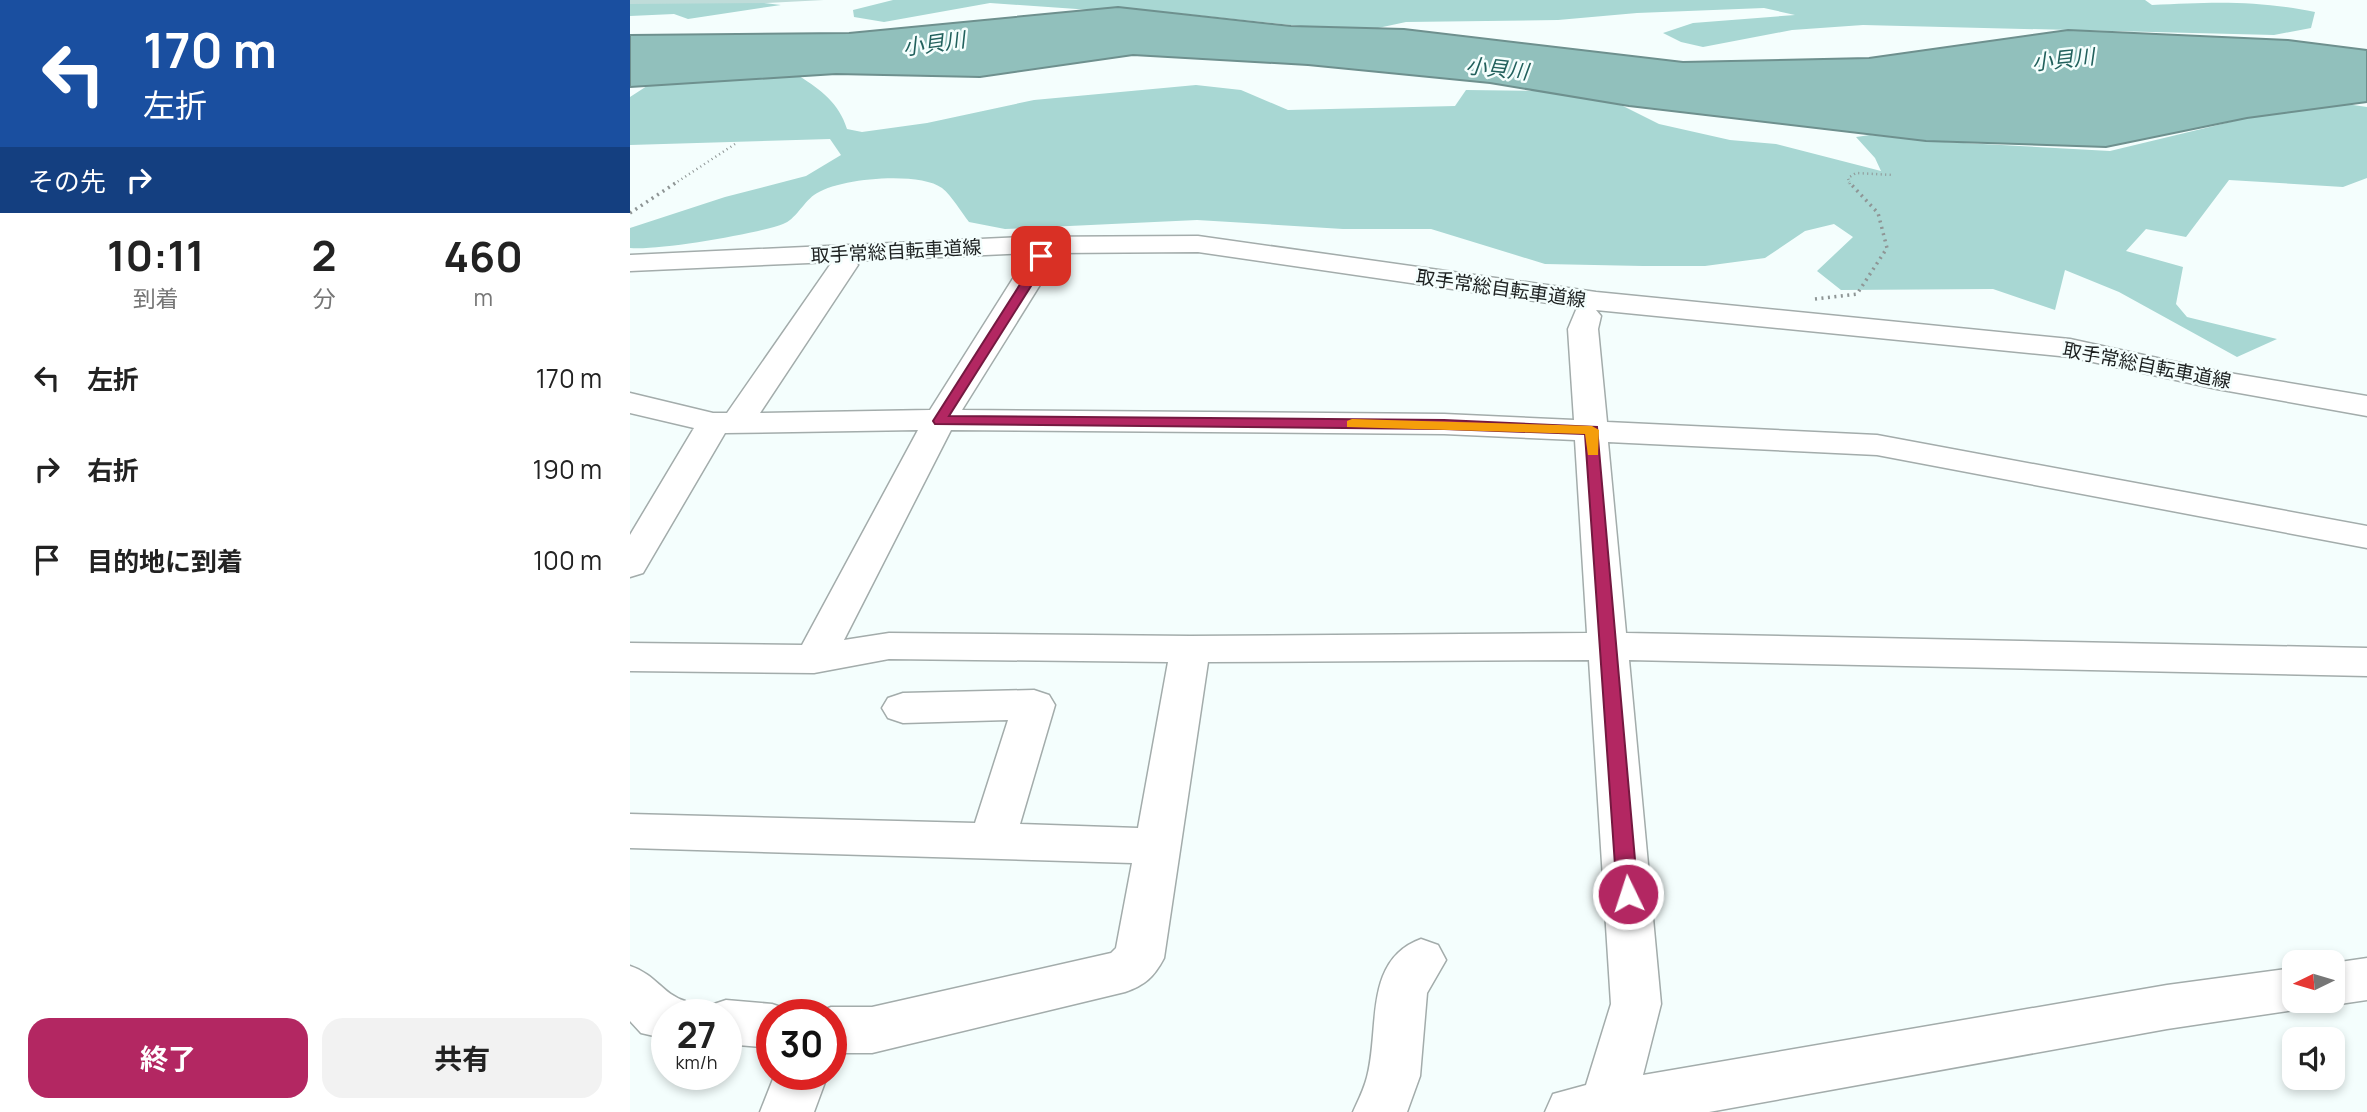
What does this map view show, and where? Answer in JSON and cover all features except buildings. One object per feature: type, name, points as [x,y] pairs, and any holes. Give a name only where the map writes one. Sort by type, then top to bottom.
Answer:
[{"type":"street","name":"取手常総自転車道線","points":[[630,263],[1021,245],[1211,245],[1596,301],[2070,348],[2217,380],[2367,406]]},
{"type":"street","points":[[814,659],[940,421],[1039,264],[1041,256]]},
{"type":"street","points":[[630,278],[844,265],[725,422],[700,449],[630,565]]},
{"type":"street","points":[[1586,316],[1583,328],[1636,1004],[1617,1074],[1588,1109]]},
{"type":"street","points":[[630,403],[725,422],[1444,424],[1877,445],[2367,537]]},
{"type":"street","points":[[630,657],[814,659],[889,646],[1190,649],[1609,646],[2367,662]]},
{"type":"street","points":[[847,1030],[872,1030],[1125,971],[1139,958],[1190,649]]},
{"type":"street","points":[[903,708],[1034,705],[992,842]]},
{"type":"street","points":[[630,831],[1158,846]]},
{"type":"street","points":[[1380,1112],[1395,1076],[1402,989],[1421,960]]},
{"type":"street","points":[[2345,982],[2367,979]]},
{"type":"street","points":[[630,987],[651,1009]]},
{"type":"street","points":[[1588,1109],[1724,1099],[2167,1007],[2282,991]]},
{"type":"street","points":[[787,1112],[796,1090]]},
{"type":"path","points":[[630,212],[735,144]]},
{"type":"path","points":[[1809,299],[1857,294],[1887,248],[1878,213],[1850,185],[1848,178],[1856,173],[1893,175]]},
{"type":"shaded area","points":[[630,0],[824,0],[675,8],[630,6]]},
{"type":"shaded area","points":[[893,0],[2145,0],[2152,5],[2234,3],[2273,5],[2315,12],[2311,28],[2274,35],[1863,25],[1792,30],[1703,47],[1681,42],[1663,33],[1693,23],[1795,15],[1764,8],[1637,13],[1558,20],[1406,22],[1378,28],[1300,26],[1118,7],[1091,10],[990,3],[884,22],[854,17],[853,10]]},
{"type":"shaded area","points":[[630,4],[781,5],[688,19],[674,14],[630,16]]},
{"type":"shaded area","points":[[799,76],[828,98],[844,120],[847,129],[862,132],[927,123],[1034,100],[1196,85],[1241,90],[1288,110],[1455,106],[1466,90],[1538,91],[1621,105],[1659,124],[1730,140],[1776,144],[1881,171],[1875,158],[1856,137],[1870,135],[1926,141],[2110,151],[2247,118],[2346,104],[2367,107],[2367,178],[2343,187],[2229,180],[2186,237],[2146,229],[2126,251],[2183,267],[2176,304],[2187,317],[2277,339],[2237,357],[2119,292],[2065,270],[2055,310],[1993,289],[1841,290],[1817,271],[1853,237],[1834,224],[1805,231],[1765,258],[1705,266],[1545,264],[1431,229],[1343,229],[1197,220],[1005,229],[969,222],[942,188],[931,183],[897,178],[859,181],[825,189],[810,198],[787,222],[770,228],[683,244],[630,248],[630,228],[725,197],[806,176],[841,155],[830,139],[630,145],[630,97],[647,86]]},
{"type":"water","name":"小貝川","points":[[1118,7],[1291,26],[1404,29],[1683,62],[1869,58],[2068,30],[2288,40],[2367,50],[2367,102],[2247,118],[2106,147],[1926,141],[1629,106],[1490,83],[1308,65],[1133,55],[980,77],[836,74],[630,87],[630,35],[849,33]]},
{"type":"slow traffic","points":[[1352,424],[1444,424],[1592,430],[1593,452]]},
{"type":"route","points":[[1041,256],[1039,264],[940,421],[1444,424],[1592,430],[1628,894]]}]
